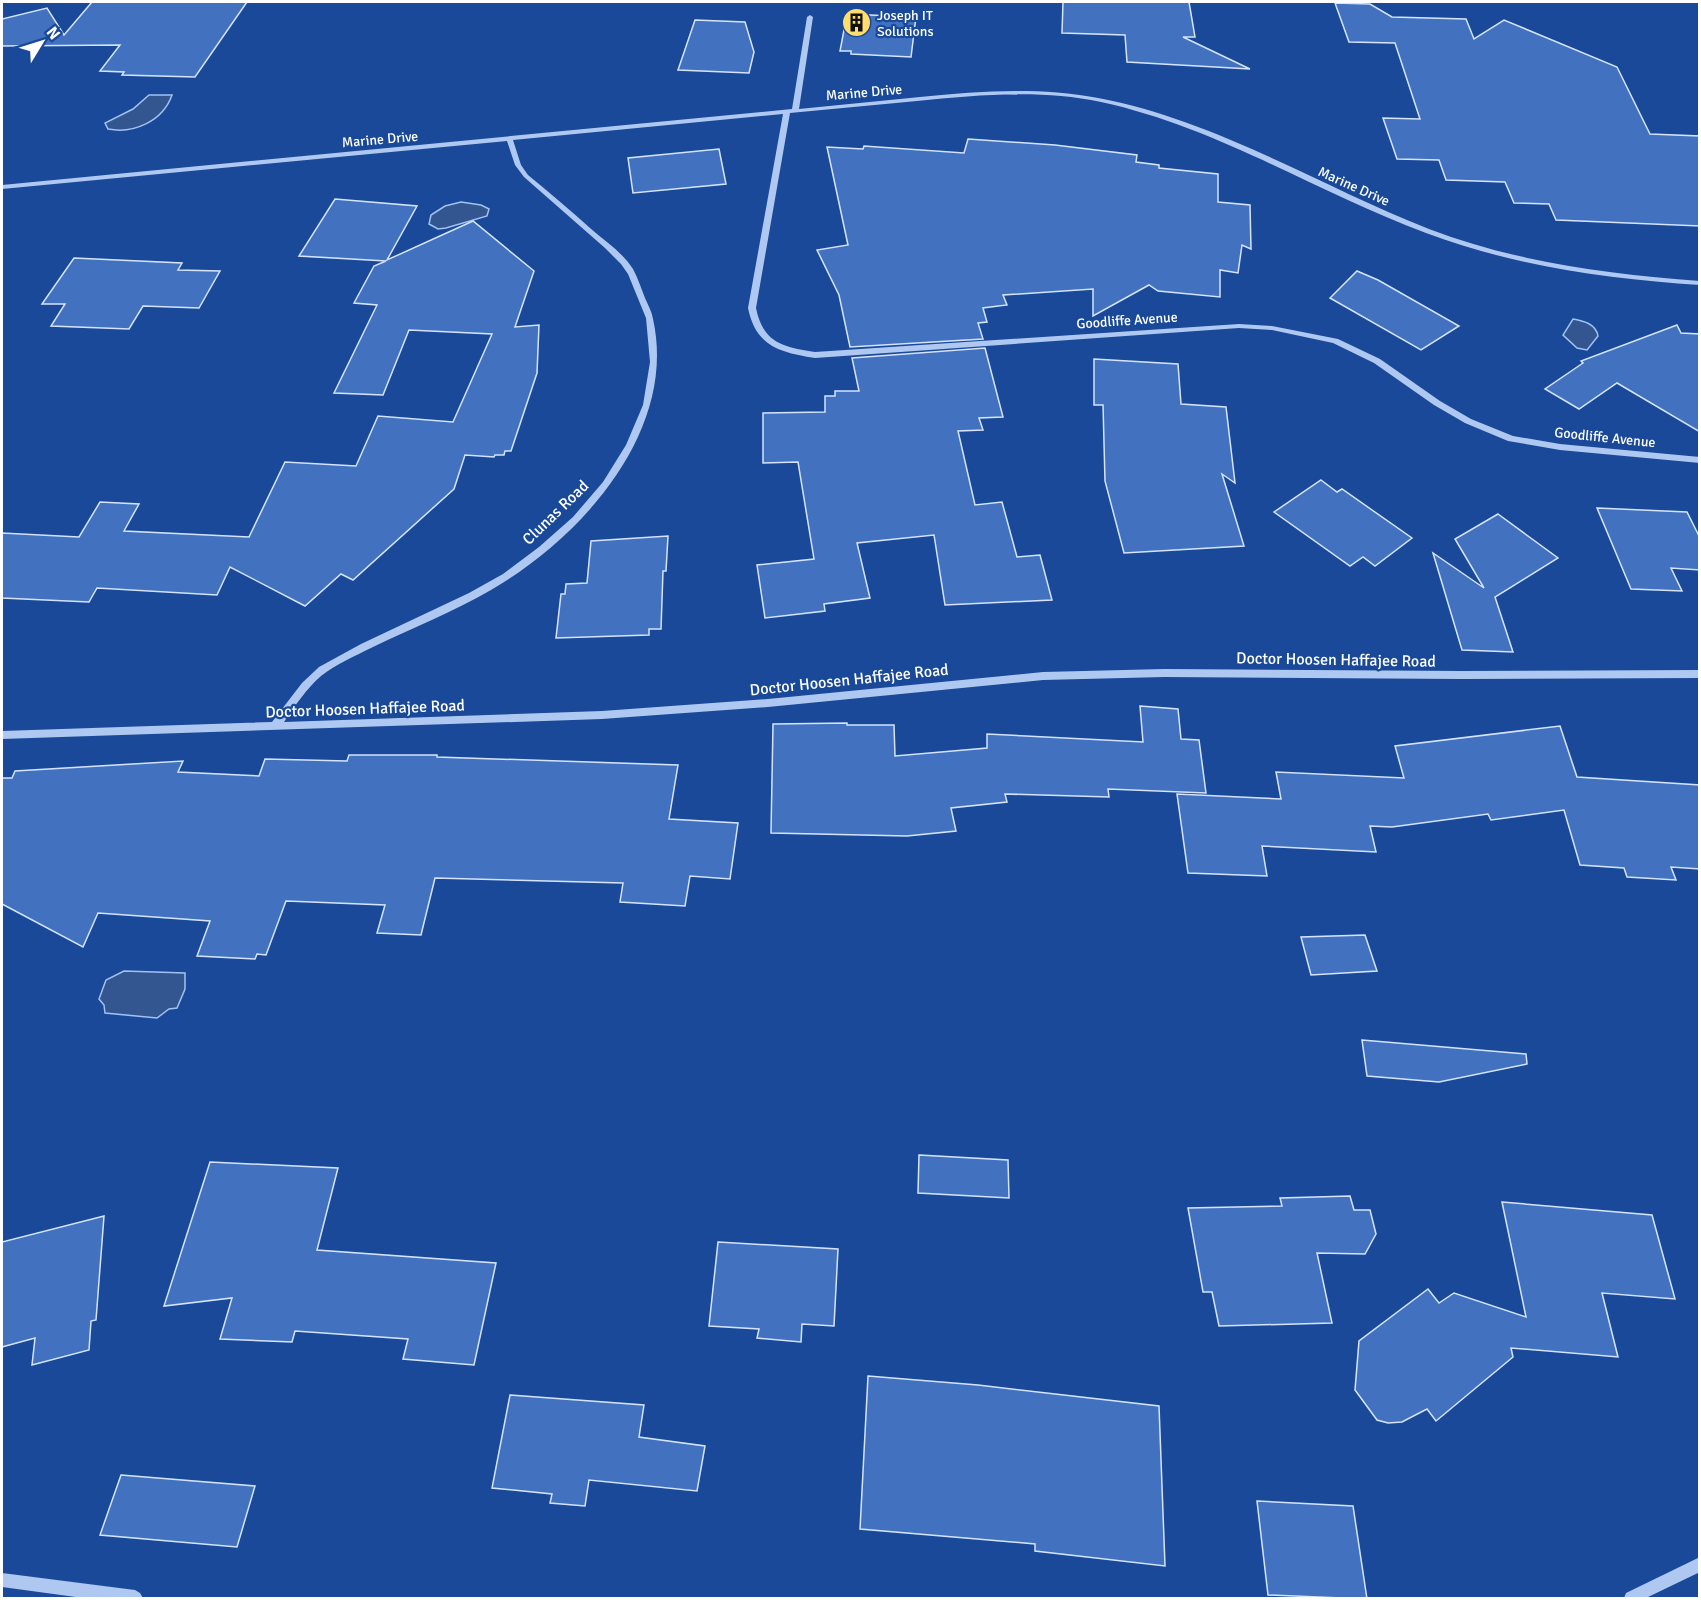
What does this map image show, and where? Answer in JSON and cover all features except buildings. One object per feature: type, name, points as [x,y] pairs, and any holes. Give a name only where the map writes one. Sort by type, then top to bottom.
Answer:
[{"type":"street","name":"Goodliffe Avenue","points":[[810,17],[752,308],[754,325],[765,338],[789,350],[815,355],[1239,326],[1272,328],[1335,341],[1377,361],[1437,403],[1495,434],[1560,447],[1700,460]]},
{"type":"street","name":"Marine Drive","points":[[2,187],[998,93],[1048,93],[1098,99],[1139,109],[1179,123],[1370,207],[1441,235],[1501,253],[1581,270],[1640,279],[1700,283]]},
{"type":"street","name":"Clunas Road","points":[[274,727],[302,689],[319,673],[506,576],[548,544],[585,508],[614,473],[634,440],[647,411],[655,342],[645,304],[632,273],[615,253],[526,176],[518,165],[509,138]]},
{"type":"street","name":"Doctor Hoosen Haffajee Road","points":[[2,735],[602,715],[768,703],[1043,676],[1164,673],[1700,674]]},
{"type":"street","points":[[1631,1599],[1700,1564]]},
{"type":"street","points":[[2,1580],[135,1599]]},
{"type":"water","points":[[149,95],[172,95],[162,112],[146,124],[128,129],[108,129],[105,123],[133,109]]},
{"type":"water","points":[[461,202],[481,205],[489,209],[487,216],[446,228],[438,229],[429,224],[431,215],[445,206]]},
{"type":"water","points":[[1573,319],[1589,324],[1597,332],[1598,336],[1587,350],[1577,348],[1563,335]]},
{"type":"water","points":[[124,971],[185,973],[185,989],[177,1008],[169,1009],[157,1018],[105,1013],[104,1005],[99,999],[106,980]]},
{"type":"place","name":"Joseph IT Solutions","points":[[856,23]]}]
